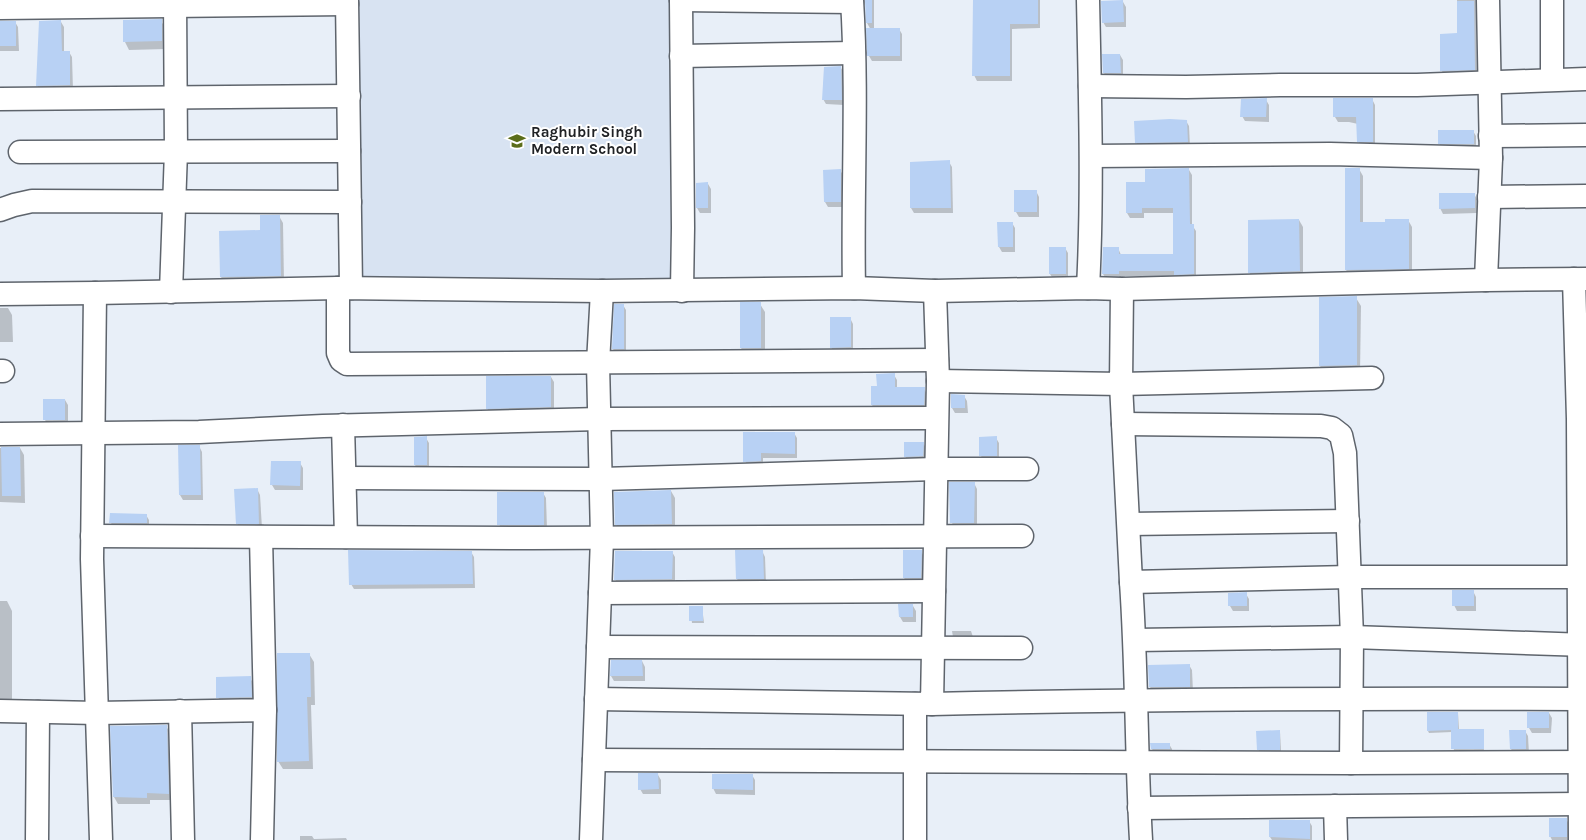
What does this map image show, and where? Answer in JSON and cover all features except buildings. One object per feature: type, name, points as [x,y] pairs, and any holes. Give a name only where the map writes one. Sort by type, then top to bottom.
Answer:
[{"type":"street","points":[[682,291],[681,0],[852,1],[856,91],[853,216],[854,288]]},
{"type":"street","points":[[1088,0],[1092,156],[1088,288]]},
{"type":"street","points":[[1486,280],[1490,158],[1488,0]]},
{"type":"street","points":[[1552,0],[1552,79]]},
{"type":"street","points":[[0,8],[175,3],[347,2],[350,202],[345,288],[338,353],[341,360],[347,364],[598,363],[937,371],[1121,384],[1372,378]]},
{"type":"street","points":[[171,292],[176,151],[175,3]]},
{"type":"street","points":[[681,56],[854,53]]},
{"type":"street","points":[[1090,86],[1186,87],[1490,83],[1586,79]]},
{"type":"street","points":[[0,99],[348,96]]},
{"type":"street","points":[[1490,136],[1586,135]]},
{"type":"street","points":[[20,152],[349,150]]},
{"type":"street","points":[[1092,156],[1330,154],[1490,158]]},
{"type":"street","points":[[1489,197],[1586,196]]},
{"type":"street","points":[[0,210],[32,201],[350,202]]},
{"type":"street","points":[[0,294],[345,288],[602,291],[854,288],[936,291],[1580,279],[1582,823],[1335,806],[1139,808]]},
{"type":"street","points":[[1122,289],[1121,384],[1135,640],[1135,700],[1141,840]]},
{"type":"street","points":[[591,840],[602,538],[598,363],[602,291]]},
{"type":"street","points":[[915,840],[915,762],[933,648],[936,535],[936,291]]},
{"type":"street","points":[[95,293],[92,536],[101,840]]},
{"type":"street","points":[[0,434],[199,432],[343,425],[600,419],[936,418]]},
{"type":"street","points":[[1123,424],[1321,426],[1332,428],[1341,436],[1344,442],[1352,637],[1350,763]]},
{"type":"street","points":[[343,425],[346,537]]},
{"type":"street","points":[[345,478],[602,479],[935,469],[1027,469]]},
{"type":"street","points":[[1129,524],[1348,521]]},
{"type":"street","points":[[92,536],[602,538],[1022,536]]},
{"type":"street","points":[[261,537],[265,710],[262,840]]},
{"type":"street","points":[[1131,582],[1350,577],[1581,586]]},
{"type":"street","points":[[600,593],[934,592]]},
{"type":"street","points":[[1135,640],[1352,637],[1582,645]]},
{"type":"street","points":[[598,647],[1021,648]]},
{"type":"street","points":[[596,698],[924,704],[1352,698],[1582,705]]},
{"type":"street","points":[[0,711],[97,713],[265,710]]},
{"type":"street","points":[[180,711],[183,840]]},
{"type":"street","points":[[37,840],[38,712]]},
{"type":"street","points":[[594,760],[1583,762]]},
{"type":"street","points":[[1335,806],[1336,840]]},
{"type":"shaded area","name":"Raghubir Singh Modern School","points":[[353,0],[677,0],[680,283],[357,285]]},
{"type":"place","name":"Raghubir Singh Modern School","points":[[517,141]]}]
